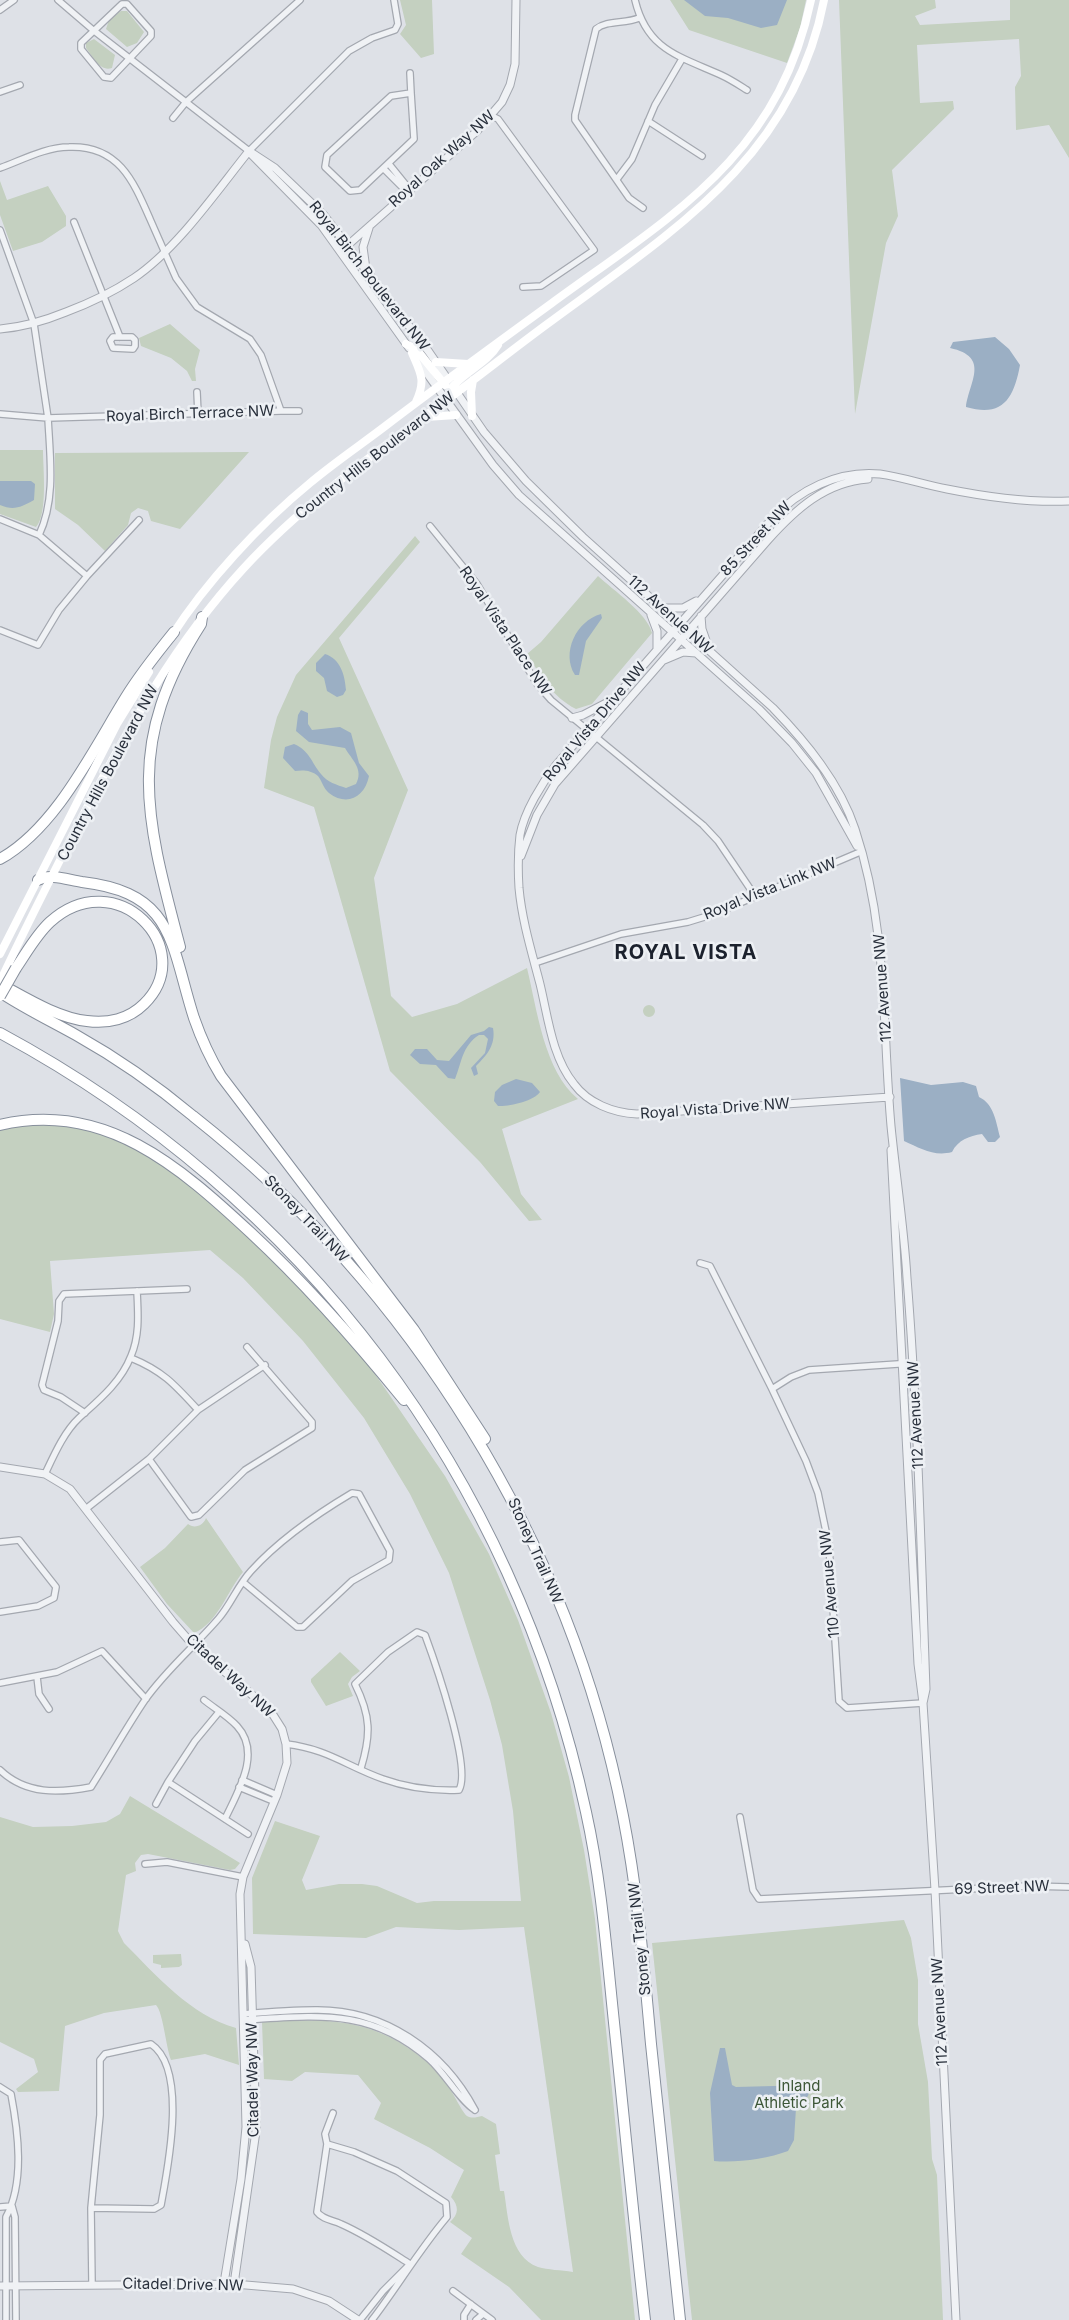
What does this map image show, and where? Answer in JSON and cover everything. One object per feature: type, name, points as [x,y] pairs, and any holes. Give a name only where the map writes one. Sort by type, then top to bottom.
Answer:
[{"type":"highway","points":[[184,980],[184,963],[151,820],[148,766],[153,728],[165,690],[189,643],[202,624],[202,617]]},
{"type":"highway","points":[[0,859],[22,844],[48,818],[132,688],[174,632]]},
{"type":"highway","points":[[38,880],[52,877],[117,888],[138,898],[151,909],[166,929],[199,1031],[221,1076],[419,1338],[494,1455],[524,1512],[530,1532]]},
{"type":"highway","points":[[0,983],[63,1014],[86,1021],[116,1020],[137,1010],[148,1000],[158,981],[162,961],[155,937],[140,917],[120,904],[93,902],[74,906],[49,923],[37,936],[12,967],[0,996]]},
{"type":"highway","name":"Stoney Trail NW","points":[[0,992],[79,1037],[128,1068],[192,1114],[276,1187],[309,1219],[349,1262],[437,1378],[489,1458],[530,1532],[570,1630],[592,1696],[609,1754],[623,1815],[643,1954],[680,2320]]},
{"type":"highway","points":[[0,1033],[63,1069],[121,1106],[190,1158],[226,1189],[282,1243],[337,1303],[417,1408],[443,1448],[480,1514],[528,1619],[565,1727],[586,1811],[604,1922],[644,2320]]},
{"type":"highway","points":[[0,1124],[39,1118],[86,1124],[136,1143],[172,1164],[203,1189],[278,1257],[350,1334],[405,1402],[417,1408]]},
{"type":"main road","name":"Country Hills Boulevard NW","points":[[0,954],[127,705],[174,632],[220,573],[308,484],[416,402],[652,232],[717,177],[747,140],[777,96],[800,45],[811,0]]},
{"type":"main road","name":"Country Hills Boulevard NW","points":[[453,390],[473,380],[693,215],[730,180],[754,150],[785,104],[808,54],[824,0]]},
{"type":"main road","points":[[406,344],[416,349],[442,383],[453,390]]},
{"type":"main road","points":[[446,401],[453,390],[492,355],[498,344]]},
{"type":"main road","points":[[412,353],[422,377],[422,388],[416,402]]},
{"type":"main road","points":[[436,362],[468,364]]},
{"type":"main road","points":[[472,416],[471,392],[473,380]]},
{"type":"main road","name":"Country Hills Boulevard NW","points":[[0,983],[12,967],[52,877],[117,750],[140,709],[180,646],[202,617],[243,569],[304,509],[446,401]]},
{"type":"main road","points":[[424,417],[456,415]]},
{"type":"street","points":[[0,10],[14,0]]},
{"type":"street","name":"Royal Birch Boulevard NW","points":[[58,0],[93,30],[249,152],[275,168],[305,194],[348,245],[436,362],[446,401]]},
{"type":"street","points":[[173,118],[186,102],[300,0]]},
{"type":"street","points":[[0,329],[34,324],[105,296],[135,277],[164,251],[197,216],[249,152],[350,51],[372,38],[395,30],[398,24],[394,0]]},
{"type":"street","name":"Royal Oak Way NW","points":[[348,245],[492,116],[508,90],[515,64],[516,0]]},
{"type":"street","points":[[635,0],[639,18],[657,43],[682,59],[723,76],[747,90]]},
{"type":"street","points":[[122,4],[127,4],[151,31],[151,36],[129,58],[111,78],[104,77],[81,48],[81,43],[93,30],[122,4]]},
{"type":"street","points":[[639,18],[629,22],[601,25],[596,29],[575,120],[629,198],[643,208]]},
{"type":"street","points":[[617,179],[632,159],[648,121],[682,59]]},
{"type":"street","points":[[410,73],[414,139],[360,190],[350,191],[325,167],[327,154],[391,96],[411,93]]},
{"type":"street","points":[[0,92],[20,85]]},
{"type":"street","points":[[492,116],[498,119],[594,250],[541,286],[523,287]]},
{"type":"street","points":[[648,121],[702,156]]},
{"type":"street","name":"Royal Birch Terrace NW","points":[[0,168],[53,149],[69,146],[88,148],[104,153],[127,172],[136,186],[176,278],[197,307],[250,340],[261,355],[281,412],[48,418],[0,414]]},
{"type":"street","name":"Royal Birch Boulevard NW","points":[[249,152],[258,163],[303,204],[326,231],[412,353],[442,383]]},
{"type":"street","points":[[387,166],[402,187],[408,190]]},
{"type":"street","points":[[74,222],[120,337]]},
{"type":"street","points":[[366,269],[363,247],[365,235],[372,223]]},
{"type":"street","points":[[0,230],[34,324],[48,418],[50,496],[46,519],[39,535]]},
{"type":"street","name":"112 Avenue NW","points":[[453,390],[497,450],[530,486],[773,708],[807,746],[827,774],[846,808],[855,829],[860,852],[869,878],[878,925],[890,1097],[890,1162],[918,1664],[923,1703],[935,1890],[956,2320]]},
{"type":"street","points":[[197,392],[198,414]]},
{"type":"street","name":"112 Avenue NW","points":[[446,401],[493,465],[519,495],[759,710],[792,744],[827,791],[860,852]]},
{"type":"street","points":[[281,412],[299,411]]},
{"type":"street","name":"85 Street NW","points":[[680,623],[780,510],[803,493],[834,479],[880,474],[994,498],[1022,501],[1069,501]]},
{"type":"street","name":"85 Street NW","points":[[688,631],[783,523],[813,498],[851,481],[874,478],[906,480]]},
{"type":"street","points":[[0,519],[39,535],[87,576]]},
{"type":"street","points":[[0,630],[38,645],[60,610],[87,576],[139,520]]},
{"type":"street","name":"Royal Vista Place NW","points":[[430,526],[477,584],[537,684],[551,700],[703,825],[718,841],[754,896]]},
{"type":"street","points":[[664,608],[683,608],[699,601]]},
{"type":"street","points":[[648,610],[656,628],[657,649]]},
{"type":"street","points":[[701,616],[702,629],[709,649]]},
{"type":"street","name":"Royal Vista Drive NW","points":[[680,623],[556,764],[537,794],[520,834],[519,886],[535,963],[563,1068],[582,1092],[609,1109],[628,1114],[890,1097]]},
{"type":"street","name":"Royal Vista Drive NW","points":[[520,858],[548,794],[594,737],[688,631]]},
{"type":"street","points":[[662,661],[683,652],[696,653]]},
{"type":"street","points":[[572,718],[583,715],[611,701]]},
{"type":"street","name":"Royal Vista Link NW","points":[[535,963],[621,934],[694,920],[731,908],[754,896],[860,852]]},
{"type":"street","name":"112 Avenue NW","points":[[891,1127],[901,1204],[913,1363],[920,1489],[926,1689],[923,1703]]},
{"type":"street","name":"110 Avenue NW","points":[[700,1263],[710,1266],[772,1389],[811,1473],[826,1526],[838,1701],[847,1708],[923,1703]]},
{"type":"street","points":[[85,1413],[61,1396],[44,1390],[42,1385],[58,1321],[59,1301],[64,1294],[187,1290]]},
{"type":"street","points":[[45,1474],[63,1439],[85,1413],[114,1385],[131,1358],[138,1325],[137,1291]]},
{"type":"street","points":[[149,1459],[191,1517],[199,1515],[245,1470],[312,1428],[312,1422],[265,1365],[246,1346]]},
{"type":"street","points":[[131,1358],[154,1368],[172,1381],[198,1410]]},
{"type":"street","points":[[772,1389],[791,1377],[809,1370],[913,1363]]},
{"type":"street","points":[[86,1508],[149,1459],[198,1410],[265,1365]]},
{"type":"street","name":"Citadel Way NW","points":[[0,1467],[45,1474],[70,1489],[194,1645],[270,1710],[282,1729],[286,1744],[287,1763],[243,1877],[240,1894],[243,1936],[241,1968],[246,2077],[246,2127],[241,2179],[224,2283]]},
{"type":"street","points":[[0,1770],[23,1786],[44,1792],[64,1792],[91,1787],[146,1699],[219,1618],[249,1572],[287,1536],[315,1515],[352,1493],[359,1494],[390,1552],[389,1560],[352,1582],[303,1627],[297,1627],[243,1582]]},
{"type":"street","points":[[0,1542],[19,1540],[56,1587],[54,1598],[38,1606],[0,1612]]},
{"type":"street","points":[[286,1744],[309,1747],[326,1752],[361,1768],[400,1784],[433,1791],[459,1790],[464,1782],[447,1702],[425,1634],[417,1632],[388,1652],[355,1684],[365,1704],[369,1724],[367,1748],[361,1768]]},
{"type":"street","points":[[0,1683],[37,1677],[76,1665],[102,1651],[121,1674],[146,1699]]},
{"type":"street","points":[[37,1677],[39,1694],[49,1709]]},
{"type":"street","points":[[204,1700],[237,1725],[245,1736],[249,1757],[226,1819]]},
{"type":"street","points":[[156,1804],[195,1741],[219,1712]]},
{"type":"street","points":[[242,1780],[275,1798]]},
{"type":"street","points":[[168,1782],[248,1834]]},
{"type":"street","points":[[239,1787],[275,1798]]},
{"type":"street","name":"69 Street NW","points":[[740,1817],[753,1890],[759,1899],[1030,1886],[1069,1887]]},
{"type":"street","points":[[145,1864],[167,1862],[243,1877]]},
{"type":"street","name":"Citadel Way NW","points":[[234,2284],[256,2131],[256,2076],[251,1967],[243,1936]]},
{"type":"street","points":[[243,2017],[252,2016],[316,2010],[338,2011],[363,2016],[387,2024],[432,2053],[455,2078],[475,2110],[466,2105],[451,2082],[427,2058],[410,2044],[382,2029],[346,2018],[252,2016]]},
{"type":"street","points":[[92,2208],[154,2209],[161,2204],[170,2155],[173,2109],[171,2081],[159,2050],[151,2044],[105,2054],[100,2060],[100,2115],[92,2208],[92,2284]]},
{"type":"street","points":[[246,2077],[256,2076]]},
{"type":"street","points":[[0,2087],[11,2094],[16,2119],[19,2154],[12,2206],[6,2218],[3,2286],[6,2320]]},
{"type":"street","points":[[333,2113],[325,2134],[327,2144],[317,2212],[321,2217],[341,2223],[374,2241],[410,2264]]},
{"type":"street","points":[[327,2144],[354,2152],[397,2171],[446,2203],[446,2217],[410,2264],[404,2276],[372,2320]]},
{"type":"street","points":[[241,2179],[250,2180]]},
{"type":"street","points":[[0,2206],[12,2206]]},
{"type":"street","points":[[12,2206],[15,2217],[16,2320]]},
{"type":"street","points":[[359,2320],[400,2271],[410,2264]]},
{"type":"street","name":"Citadel Drive NW","points":[[3,2286],[224,2283],[294,2289],[329,2301],[359,2320]]},
{"type":"street","points":[[453,2291],[492,2320]]},
{"type":"street","points":[[464,2320],[464,2315],[471,2304]]},
{"type":"street","points":[[476,2320],[483,2314]]},
{"type":"green space","points":[[400,0],[432,0],[434,54],[421,58],[400,34],[406,25]]},
{"type":"green space","points":[[670,0],[806,0],[800,28],[787,63],[689,30]]},
{"type":"green space","points":[[839,0],[935,0],[936,8],[915,16],[920,25],[1010,20],[1010,0],[1069,0],[1069,158],[1049,125],[1016,130],[1015,87],[1021,76],[1019,39],[917,45],[920,103],[953,101],[954,109],[892,170],[898,216],[886,243],[855,414]]},
{"type":"green space","points":[[121,11],[127,11],[144,32],[137,43],[127,47],[106,29],[109,20]]},
{"type":"green space","points":[[94,39],[115,55],[112,68],[108,69],[100,66],[86,48],[86,43]]},
{"type":"green space","points":[[0,181],[7,200],[48,186],[66,216],[66,226],[42,242],[13,251],[0,215]]},
{"type":"green space","points":[[170,324],[200,350],[195,369],[196,381],[192,381],[187,371],[171,358],[141,346],[139,338]]},
{"type":"green space","points":[[0,450],[43,450],[43,502],[40,521],[36,527],[0,514]]},
{"type":"green space","points":[[249,452],[180,529],[151,521],[148,511],[138,508],[131,513],[128,525],[105,551],[78,525],[55,509],[55,453]]},
{"type":"green space","points":[[415,536],[420,542],[339,638],[408,790],[374,878],[391,996],[412,1017],[457,1004],[527,968],[539,1020],[550,1056],[566,1087],[578,1099],[502,1129],[521,1194],[542,1220],[529,1221],[480,1162],[390,1071],[314,807],[264,788],[271,740],[277,717],[296,675]]},
{"type":"green space","points":[[598,576],[637,610],[652,633],[592,704],[576,709],[554,692],[542,678],[527,654],[541,642]]},
{"type":"green space","points":[[649,1005],[655,1011],[649,1017],[643,1011]]},
{"type":"green space","points":[[47,1120],[121,1138],[181,1174],[272,1255],[362,1355],[445,1476],[489,1554],[518,1620],[551,1713],[569,1777],[584,1850],[595,1919],[635,2320],[541,2320],[509,2287],[461,2254],[472,2238],[450,2222],[457,2210],[451,2197],[464,2170],[430,2148],[374,2119],[381,2103],[358,2075],[305,2072],[292,2081],[264,2079],[262,2022],[312,2020],[356,2025],[397,2041],[418,2054],[442,2076],[467,2116],[473,2118],[482,2116],[496,2124],[500,2154],[495,2155],[500,2191],[504,2191],[509,2223],[521,2254],[528,2262],[538,2267],[573,2272],[524,1927],[459,1930],[396,1927],[366,1938],[253,1934],[252,1878],[275,1821],[320,1836],[302,1880],[306,1890],[339,1884],[362,1884],[377,1886],[417,1903],[434,1901],[521,1901],[513,1811],[502,1745],[490,1700],[449,1573],[410,1494],[364,1418],[303,1341],[243,1278],[210,1250],[50,1261],[54,1314],[50,1332],[0,1319],[0,1127]]},
{"type":"green space","points":[[206,1518],[243,1572],[216,1614],[202,1629],[194,1633],[167,1604],[140,1567],[165,1548],[188,1524],[198,1526]]},
{"type":"green space","points":[[340,1652],[360,1671],[352,1677],[348,1684],[353,1696],[326,1706],[311,1679]]},
{"type":"green space","points":[[130,1796],[240,1863],[235,1869],[230,1870],[148,1854],[141,1855],[135,1863],[136,1871],[126,1875],[118,1931],[124,1943],[175,1993],[204,2014],[236,2028],[239,2065],[205,2054],[171,2060],[161,2015],[156,2005],[104,2013],[65,2026],[59,2091],[18,2092],[16,2089],[38,2072],[34,2059],[0,2042],[0,1817],[33,1827],[72,1826],[106,1822],[120,1814]]},
{"type":"green space","name":"Inland Athletic Park","points":[[904,1920],[911,1938],[918,1980],[918,2024],[928,2082],[932,2159],[937,2175],[943,2320],[692,2320],[652,1943]]},
{"type":"green space","points":[[181,1954],[182,1965],[179,1967],[161,1968],[161,1965],[153,1963],[153,1955]]},
{"type":"water","points":[[684,0],[787,0],[777,25],[761,28],[728,18],[705,16]]},
{"type":"water","points":[[995,337],[1009,349],[1020,365],[1014,387],[1010,396],[998,407],[989,410],[979,410],[966,407],[973,380],[974,364],[963,352],[950,348],[953,342]]},
{"type":"water","points":[[0,481],[31,481],[35,484],[34,500],[17,507],[9,508],[0,505]]},
{"type":"water","points":[[601,614],[602,618],[586,641],[579,675],[575,675],[570,657],[573,639],[584,623]]},
{"type":"water","points":[[325,654],[335,660],[341,669],[345,679],[346,690],[343,695],[337,697],[327,691],[324,678],[316,671],[316,663]]},
{"type":"water","points":[[301,710],[308,713],[308,724],[312,730],[340,727],[351,733],[359,763],[369,776],[364,789],[354,798],[342,799],[336,797],[327,791],[318,776],[307,771],[295,771],[283,758],[285,747],[294,744],[307,753],[323,777],[329,781],[346,788],[356,784],[358,779],[358,769],[345,748],[309,742],[296,731],[298,715]]},
{"type":"water","points":[[489,1027],[493,1028],[494,1034],[492,1045],[476,1066],[478,1074],[474,1076],[471,1068],[485,1053],[488,1039],[484,1035],[479,1035],[469,1044],[455,1079],[448,1078],[436,1065],[420,1064],[410,1055],[415,1049],[427,1049],[437,1060],[449,1061],[471,1035],[484,1031]]},
{"type":"water","points":[[900,1078],[931,1085],[963,1082],[976,1086],[979,1097],[991,1109],[1000,1137],[995,1142],[988,1142],[982,1134],[973,1136],[964,1139],[952,1152],[945,1153],[933,1153],[904,1141]]},
{"type":"water","points":[[516,1079],[532,1083],[540,1092],[520,1103],[498,1106],[494,1101],[495,1092],[502,1085]]},
{"type":"water","points":[[720,2048],[725,2048],[732,2085],[736,2087],[811,2085],[808,2096],[796,2108],[794,2140],[788,2151],[751,2160],[714,2161],[710,2093]]},
{"type":"district","name":"ROYAL VISTA","points":[[686,953]]}]
